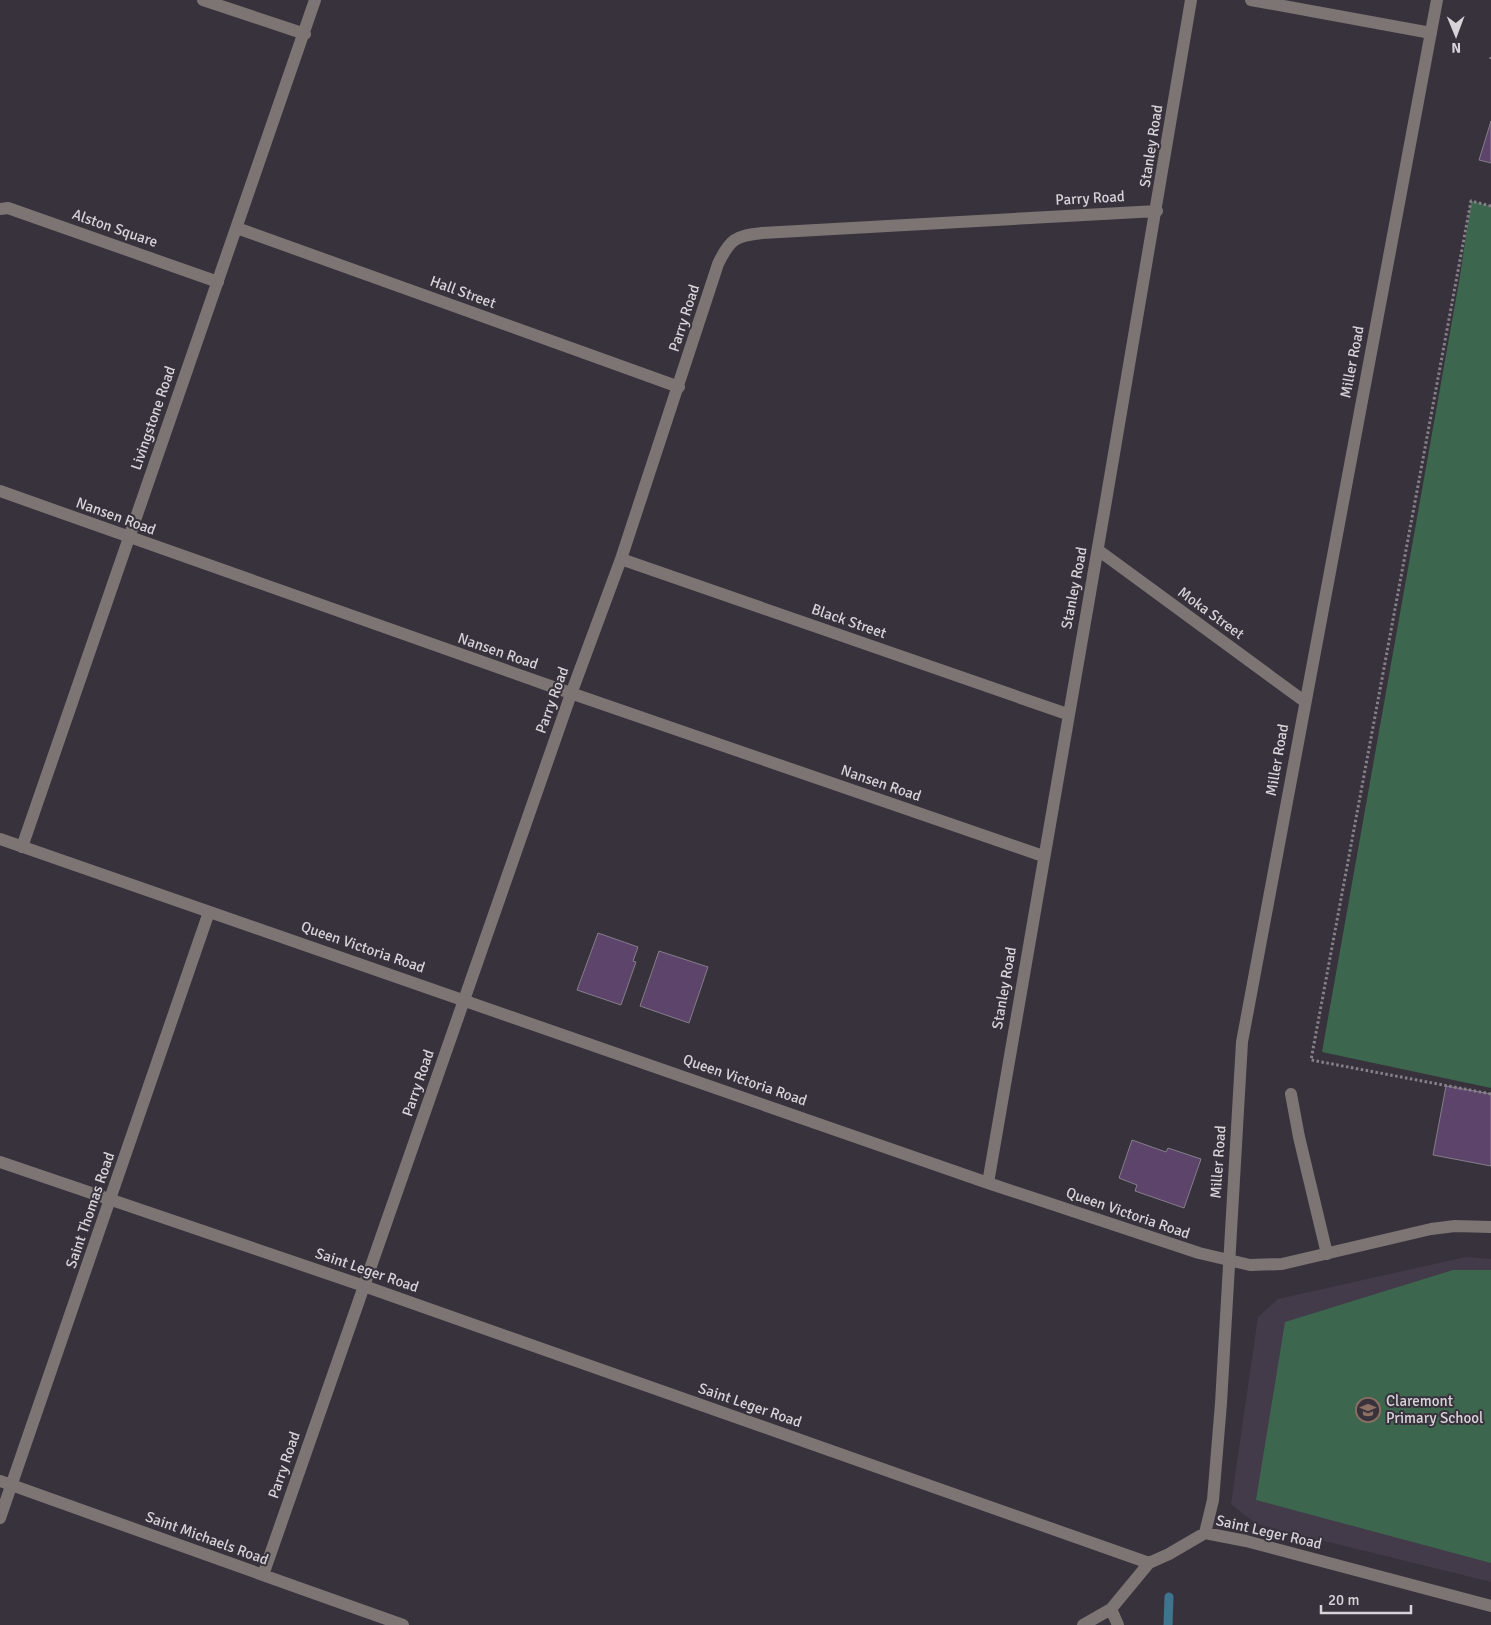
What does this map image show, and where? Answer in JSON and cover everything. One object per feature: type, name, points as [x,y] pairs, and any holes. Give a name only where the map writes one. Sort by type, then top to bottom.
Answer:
[{"type":"street","points":[[203,0],[305,34]]},
{"type":"street","name":"Livingstone Road","points":[[22,847],[305,34],[315,0]]},
{"type":"street","name":"Stanley Road","points":[[988,1183],[1067,714],[1098,550],[1157,211],[1191,0]]},
{"type":"street","points":[[1251,0],[1430,33]]},
{"type":"street","name":"Miller Road","points":[[1205,1534],[1213,1500],[1222,1403],[1228,1297],[1228,1261],[1242,1042],[1304,701],[1437,0]]},
{"type":"street","name":"Alston Square","points":[[0,208],[13,210],[218,282]]},
{"type":"street","name":"Parry Road","points":[[263,1575],[464,999],[621,558],[679,387],[718,264],[726,248],[740,236],[1157,211]]},
{"type":"street","name":"Hall Street","points":[[237,228],[679,387]]},
{"type":"street","name":"Nansen Road","points":[[0,491],[572,694],[1044,856]]},
{"type":"street","name":"Moka Street","points":[[1098,550],[1304,701]]},
{"type":"street","name":"Black Street","points":[[621,558],[1067,714]]},
{"type":"street","name":"Queen Victoria Road","points":[[0,839],[988,1183],[1198,1254],[1228,1261],[1265,1265],[1327,1254],[1431,1229],[1455,1226],[1491,1227]]},
{"type":"street","name":"Saint Thomas Road","points":[[0,1518],[6,1483],[111,1200],[209,912]]},
{"type":"street","points":[[1291,1094],[1299,1137],[1327,1254]]},
{"type":"street","name":"Saint Leger Road","points":[[0,1162],[364,1286],[1149,1563],[1205,1534],[1246,1541],[1491,1606]]},
{"type":"street","name":"Saint Michaels Road","points":[[6,1483],[403,1625]]},
{"type":"street","points":[[1083,1625],[1111,1609],[1149,1563]]},
{"type":"street","points":[[1111,1609],[1118,1625]]},
{"type":"path","points":[[1491,206],[1471,201],[1311,1060],[1491,1094]]},
{"type":"shaded area","name":"Claremont Primary School","points":[[1466,1257],[1491,1259],[1491,1582],[1256,1524],[1231,1504],[1258,1317],[1278,1299]]},
{"type":"green space","points":[[1471,201],[1491,206],[1491,1088],[1322,1052],[1460,276]]},
{"type":"green space","name":"Claremont Primary School","points":[[1453,1270],[1491,1270],[1491,1563],[1256,1500],[1285,1322]]},
{"type":"building","points":[[1491,121],[1491,163],[1479,160]]},
{"type":"building","points":[[598,933],[638,947],[633,961],[636,962],[621,1005],[577,990]]},
{"type":"building","points":[[659,951],[708,967],[689,1023],[640,1006]]},
{"type":"building","points":[[1446,1086],[1491,1094],[1491,1166],[1433,1155]]},
{"type":"building","points":[[1132,1140],[1166,1152],[1168,1148],[1201,1159],[1184,1208],[1135,1191],[1137,1185],[1119,1178]]},
{"type":"waterway","points":[[1168,1625],[1169,1597]]},
{"type":"place","name":"Claremont Primary School","points":[[1368,1410]]}]
